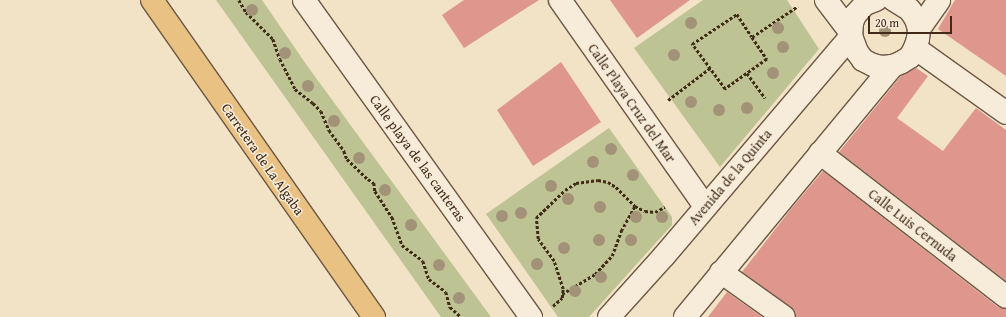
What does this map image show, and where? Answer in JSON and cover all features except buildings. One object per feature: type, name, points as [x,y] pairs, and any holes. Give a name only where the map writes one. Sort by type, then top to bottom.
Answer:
[{"type":"main road","name":"Carretera de La Algaba","points":[[152,0],[374,317]]},
{"type":"street","name":"Calle playa de las canteras","points":[[304,0],[531,317]]},
{"type":"street","name":"Calle Playa Cruz del Mar","points":[[560,0],[705,206]]},
{"type":"street","points":[[826,0],[851,35],[856,52],[864,60],[873,65],[893,66]]},
{"type":"street","points":[[894,0],[910,10],[916,19],[917,39],[1006,112]]},
{"type":"street","points":[[685,317],[893,66],[910,56],[917,39],[939,0]]},
{"type":"street","points":[[851,35],[855,15],[869,1]]},
{"type":"street","name":"Avenida de la Quinta","points":[[610,317],[664,256],[851,35]]},
{"type":"street","name":"Calle Luis Cernuda","points":[[820,154],[1006,297]]},
{"type":"street","points":[[721,272],[784,317]]},
{"type":"path","points":[[239,0],[246,12],[272,39],[294,89],[321,111],[347,159],[374,183],[375,191],[392,217],[402,245],[423,261],[429,279],[446,292],[450,300],[450,307],[461,317]]},
{"type":"path","points":[[752,37],[798,6]]},
{"type":"path","points":[[736,14],[752,37],[767,59],[725,89],[692,44],[736,14]]},
{"type":"path","points":[[668,100],[710,68]]},
{"type":"path","points":[[747,72],[766,99]]},
{"type":"path","points":[[552,308],[562,298],[563,289],[554,261],[538,239],[536,218],[565,190],[576,183],[588,181],[608,182],[616,187],[635,206],[645,211],[655,212],[665,207]]},
{"type":"path","points":[[562,294],[595,274],[612,256],[621,231],[635,206]]},
{"type":"green space","points":[[216,0],[262,0],[308,67],[491,317],[441,317]]},
{"type":"green space","points":[[703,0],[787,0],[819,49],[720,167],[634,48]]},
{"type":"green space","points":[[609,128],[672,217],[672,225],[589,317],[558,317],[486,214]]}]
